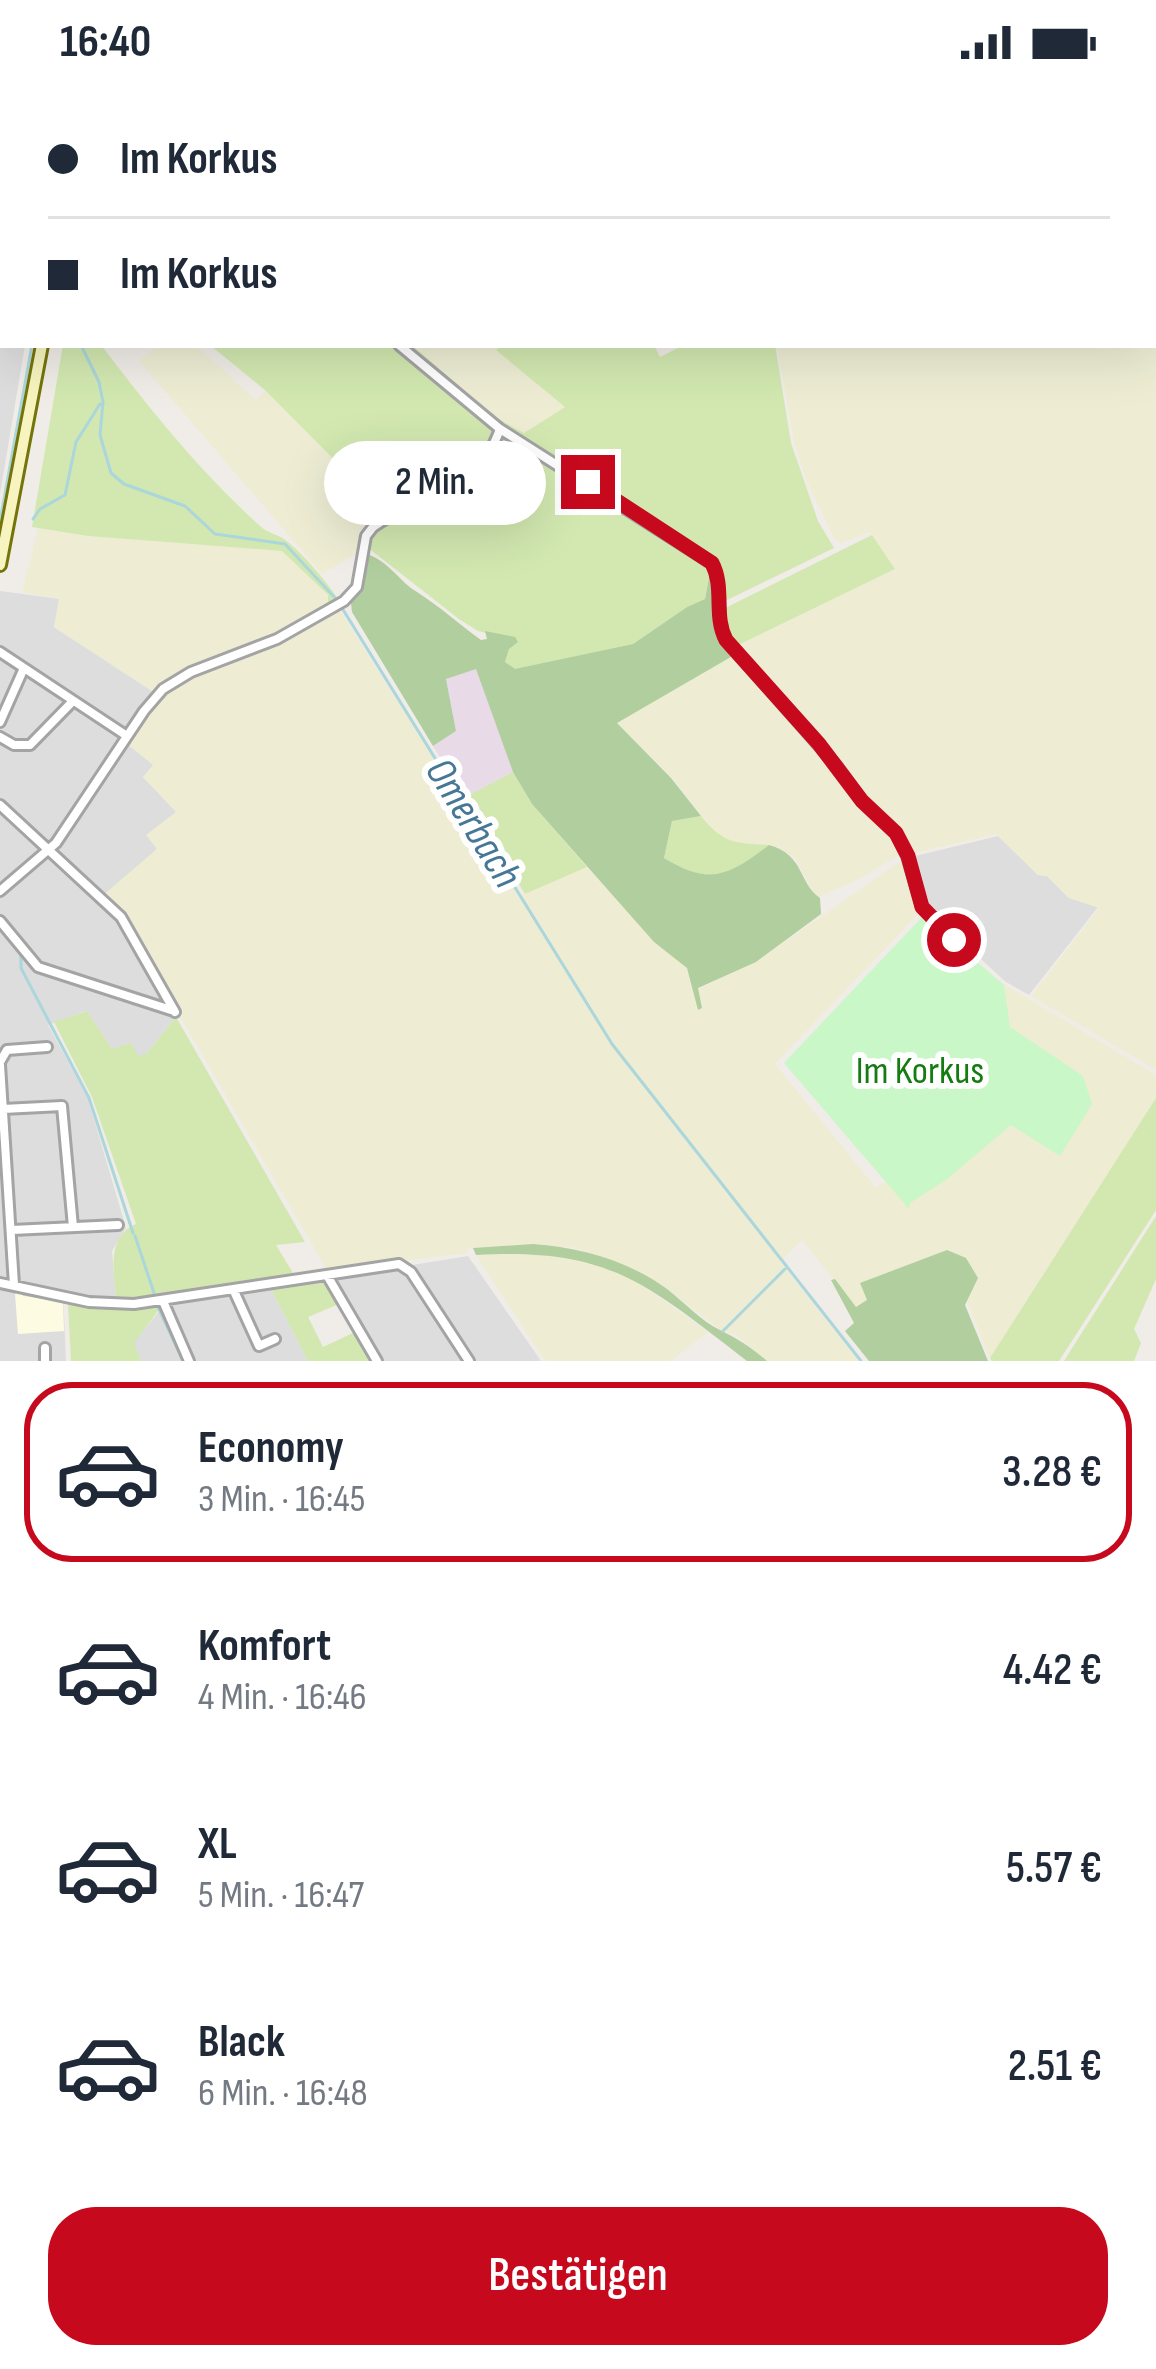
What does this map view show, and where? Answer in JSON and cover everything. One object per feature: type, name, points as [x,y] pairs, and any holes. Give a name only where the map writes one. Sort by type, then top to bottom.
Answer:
[{"type":"main road","points":[[0,565],[41,348]]},
{"type":"street","points":[[403,348],[500,429],[712,563],[719,579],[718,621],[726,640],[813,736],[862,801],[896,833],[908,856],[922,907],[972,956]]},
{"type":"street","points":[[0,891],[50,850],[164,689],[191,672],[277,639],[339,604],[357,587],[366,536],[373,527],[389,515],[470,479],[489,455],[500,429]]},
{"type":"street","points":[[0,652],[127,736]]},
{"type":"street","points":[[0,722],[24,668]]},
{"type":"street","points":[[0,737],[14,745],[30,745],[74,701]]},
{"type":"street","points":[[0,805],[121,917],[176,1012],[38,968],[0,921]]},
{"type":"street","points":[[14,1286],[0,1064],[3,1051],[47,1046]]},
{"type":"street","points":[[3,1109],[62,1106],[74,1227]]},
{"type":"street","points":[[12,1230],[118,1225]]},
{"type":"street","points":[[0,1283],[113,1304],[163,1301],[399,1264],[411,1272],[469,1361]]},
{"type":"street","points":[[328,1277],[377,1361]]},
{"type":"street","points":[[234,1291],[255,1348],[275,1339]]},
{"type":"street","points":[[163,1301],[189,1361]]},
{"type":"street","points":[[44,1348],[45,1361]]},
{"type":"shaded area","points":[[0,348],[24,348],[0,494]]},
{"type":"shaded area","points":[[0,591],[60,599],[54,627],[152,691],[121,738],[154,765],[143,777],[176,811],[120,918],[176,1017],[139,1058],[112,1049],[86,1011],[48,1025],[88,1099],[126,1228],[112,1251],[116,1299],[63,1292],[66,1361],[0,1361]]},
{"type":"shaded area","points":[[476,668],[513,772],[465,797],[433,746],[456,731],[446,679]]},
{"type":"shaded area","points":[[998,836],[1069,898],[1098,907],[1029,995],[1006,982],[927,910],[911,861],[915,856]]},
{"type":"shaded area","points":[[468,1256],[541,1361],[379,1361],[335,1282],[339,1277]]},
{"type":"shaded area","points":[[271,1289],[308,1361],[141,1361],[133,1343],[170,1304]]},
{"type":"shaded area","points":[[20,1291],[23,1296],[63,1301],[64,1331],[18,1334],[15,1294]]},
{"type":"green space","points":[[62,348],[103,348],[217,484],[263,528],[298,551],[339,601],[328,606],[328,595],[282,551],[88,536],[32,527]]},
{"type":"green space","points":[[155,348],[198,348],[256,400],[265,390],[388,514],[361,551],[322,574],[139,361]]},
{"type":"green space","points":[[214,348],[401,348],[494,431],[479,463],[467,474],[388,514],[265,390]]},
{"type":"green space","points":[[408,348],[415,348],[495,417],[524,433],[565,407],[496,350],[499,348],[656,348],[660,357],[678,348],[775,348],[791,443],[818,521],[834,548],[725,601],[723,578],[714,561],[501,426]]},
{"type":"green space","points":[[415,348],[500,348],[566,407],[524,433],[495,417]]},
{"type":"green space","points":[[778,348],[1156,348],[1156,1070],[1031,996],[1099,908],[1069,898],[996,834],[914,853],[909,850],[734,647],[895,569],[870,532],[841,543],[834,538],[794,442]]},
{"type":"green space","points":[[506,435],[700,558],[710,573],[705,599],[633,644],[515,670],[505,662],[509,649],[503,637],[478,631],[459,619],[367,547],[372,534],[395,515],[471,480]]},
{"type":"green space","points":[[38,528],[282,551],[331,600],[275,637],[190,670],[152,691],[54,627],[59,599],[22,592]]},
{"type":"green space","points":[[872,535],[895,569],[734,647],[721,610]]},
{"type":"green space","points":[[370,555],[481,640],[487,639],[485,631],[515,637],[518,642],[509,649],[505,662],[515,669],[633,644],[705,599],[710,573],[700,558],[712,572],[714,579],[717,625],[736,654],[617,723],[701,816],[672,821],[664,858],[694,872],[719,874],[769,845],[795,862],[820,898],[821,914],[756,962],[698,988],[702,1008],[698,1010],[687,968],[654,942],[532,804],[513,772],[476,669],[446,679],[456,731],[433,746],[352,612],[365,556]]},
{"type":"green space","points":[[338,607],[520,896],[587,867],[654,942],[687,968],[702,1007],[698,989],[756,962],[905,858],[921,911],[775,1064],[876,1188],[990,1110],[1026,1135],[987,1020],[1004,984],[1156,1075],[1156,1098],[990,1358],[967,1301],[978,1278],[860,1283],[868,1301],[856,1307],[802,1240],[780,1262],[859,1361],[767,1361],[661,1285],[572,1247],[473,1248],[467,1249],[469,1253],[327,1270],[122,916],[101,897],[157,849],[146,835],[176,812],[143,777],[153,765],[127,744],[158,699],[193,674],[247,656]]},
{"type":"green space","points":[[736,654],[888,825],[904,852],[816,898],[795,858],[778,847],[738,844],[716,835],[672,778],[616,722]]},
{"type":"green space","points":[[513,772],[532,804],[587,867],[525,894],[465,797]]},
{"type":"green space","points":[[701,816],[731,840],[769,845],[719,874],[694,872],[664,858],[672,821]]},
{"type":"green space","name":"Im Korkus","points":[[923,916],[1004,985],[1010,1027],[1083,1076],[1092,1104],[1060,1156],[1011,1125],[946,1180],[910,1203],[909,1209],[784,1063]]},
{"type":"green space","points":[[87,1011],[112,1049],[131,1043],[139,1057],[176,1017],[305,1242],[276,1245],[296,1278],[116,1299],[116,1246],[136,1224],[92,1097],[54,1022]]},
{"type":"green space","points":[[1156,1098],[1156,1210],[1059,1361],[992,1361],[990,1358]]},
{"type":"green space","points":[[1156,1216],[1156,1279],[1134,1329],[1141,1343],[1134,1361],[1064,1361]]},
{"type":"green space","points":[[533,1244],[586,1252],[636,1271],[767,1361],[747,1361],[681,1311],[624,1276],[560,1257],[476,1255],[473,1248]]},
{"type":"green space","points":[[947,1250],[966,1258],[978,1278],[965,1305],[988,1361],[869,1361],[845,1331],[854,1323],[831,1280],[835,1279],[856,1307],[867,1300],[860,1283]]},
{"type":"green space","points":[[531,1252],[591,1262],[627,1275],[708,1332],[671,1361],[545,1361],[476,1255]]},
{"type":"green space","points":[[325,1282],[339,1304],[308,1317],[323,1347],[355,1332],[371,1361],[308,1361],[271,1289]]},
{"type":"green space","points":[[68,1305],[161,1307],[134,1343],[141,1361],[71,1361]]},
{"type":"waterway","points":[[0,521],[31,348]]},
{"type":"waterway","name":"Omerbach","points":[[82,348],[99,382],[103,402],[100,435],[111,473],[124,484],[185,506],[215,534],[285,544],[337,600]]},
{"type":"waterway","points":[[33,519],[40,509],[65,495],[76,442],[100,404]]},
{"type":"waterway","name":"Omerbach","points":[[342,608],[612,1044],[861,1361]]},
{"type":"waterway","points":[[21,952],[21,968],[89,1098],[133,1233]]},
{"type":"waterway","points":[[135,1236],[154,1293]]},
{"type":"waterway","points":[[723,1331],[785,1269]]},
{"type":"waterway","points":[[157,1305],[183,1361]]},
{"type":"route","points":[[588,482],[712,563],[719,579],[718,621],[726,640],[819,744],[862,801],[896,833],[908,856],[922,907],[954,940]]}]
